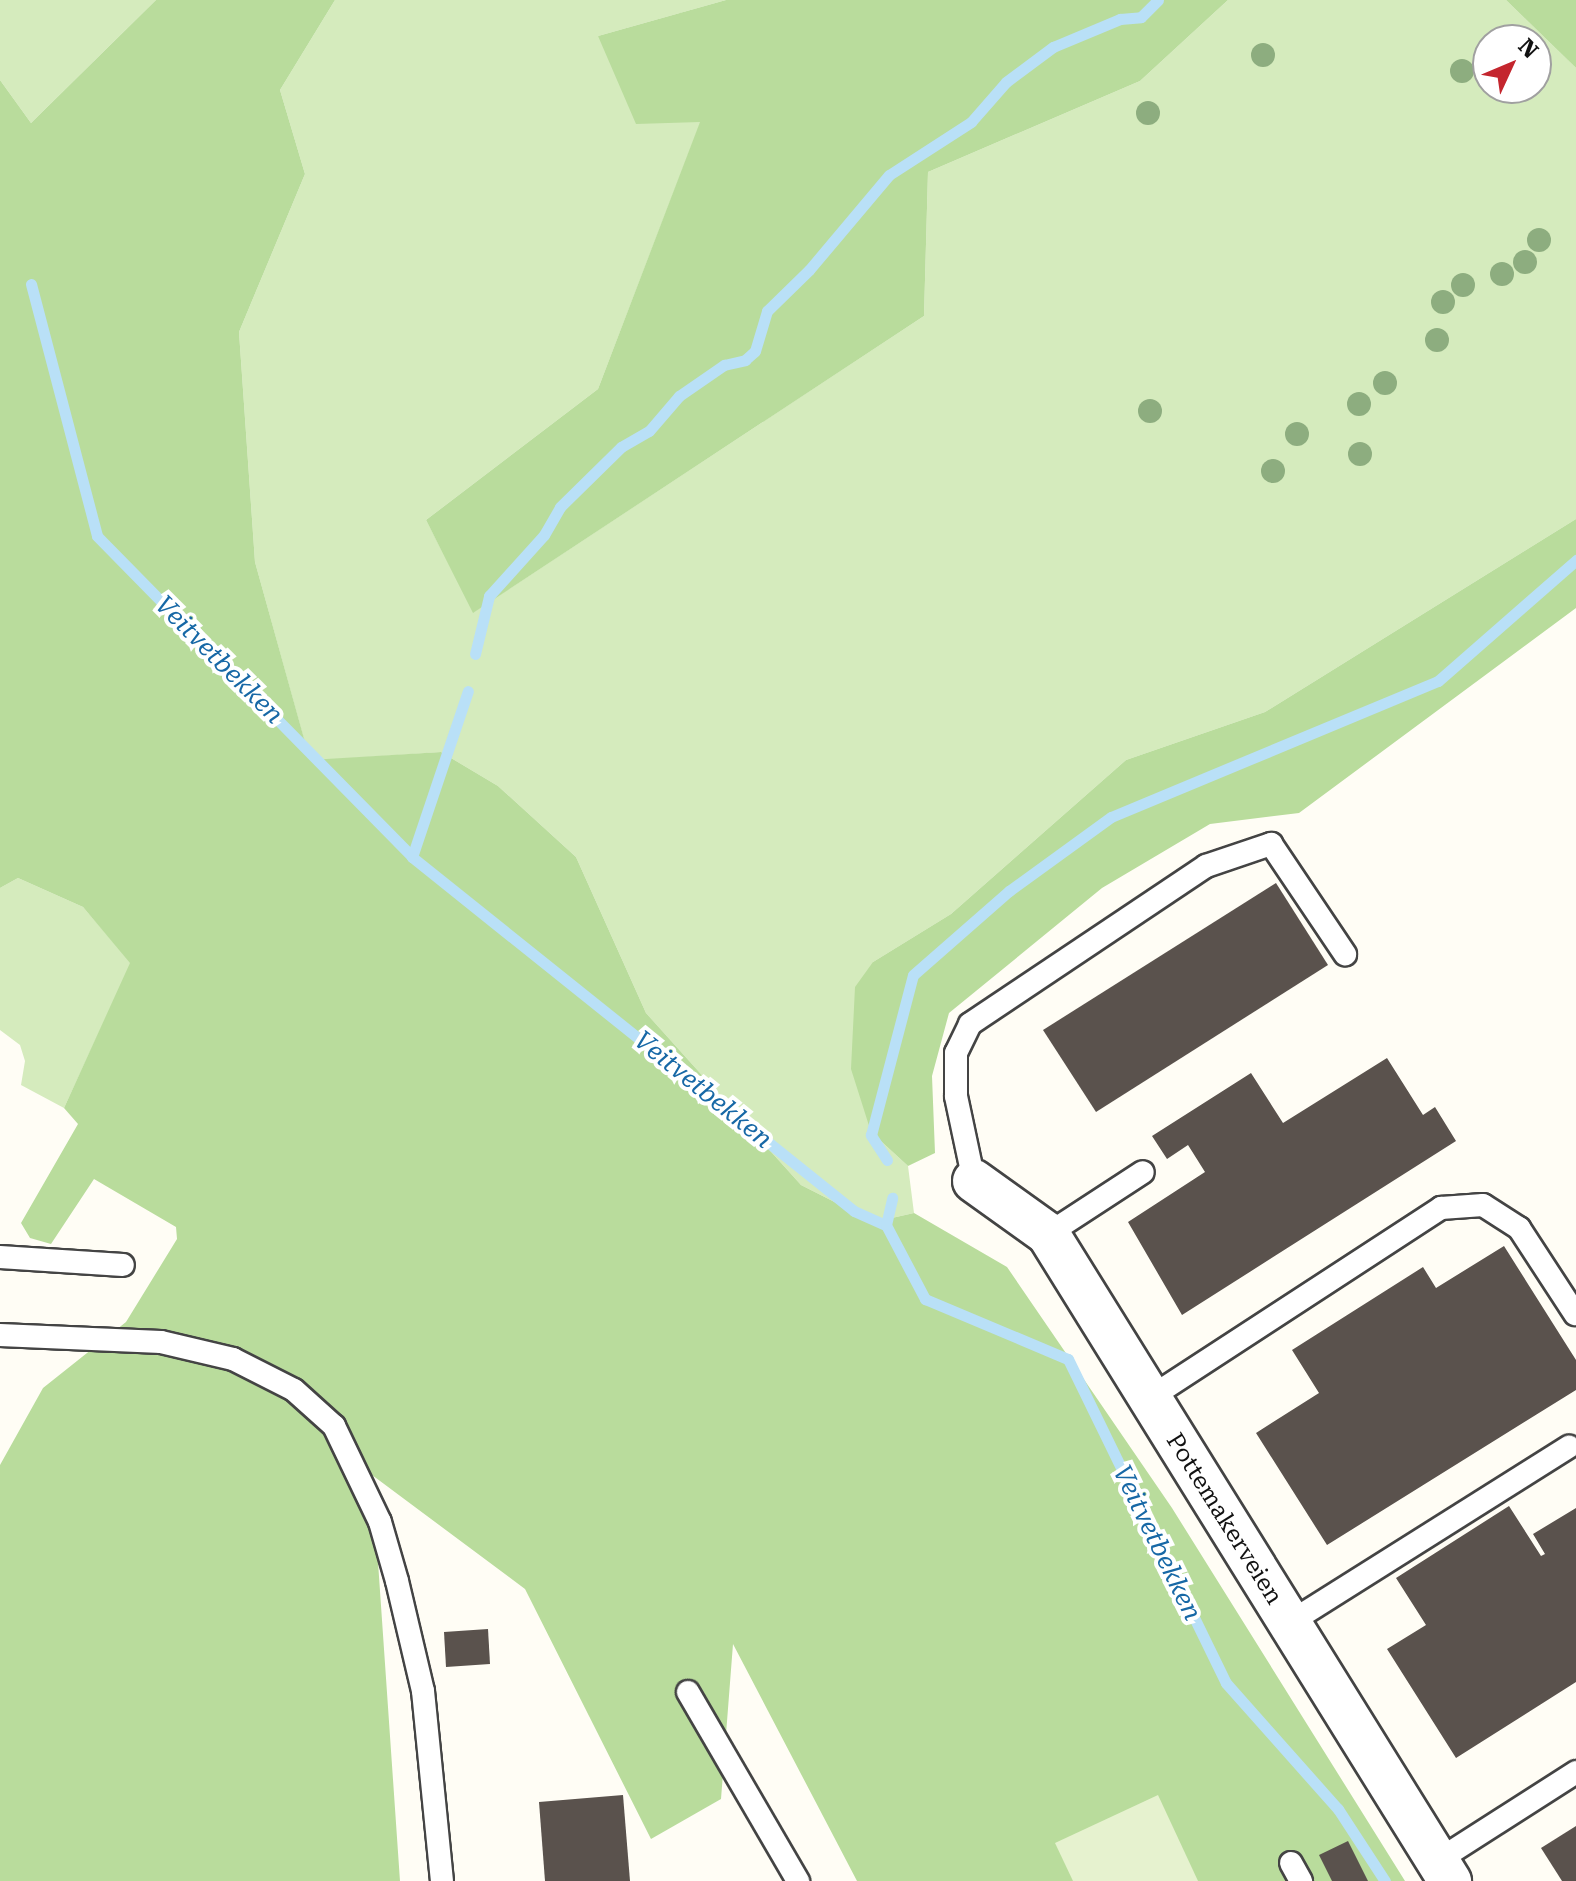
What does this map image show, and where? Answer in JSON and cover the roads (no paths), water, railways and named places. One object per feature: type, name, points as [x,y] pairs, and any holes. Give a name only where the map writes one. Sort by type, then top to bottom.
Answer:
[{"type":"street","name":"Pottemakerveien","points":[[974,1181],[1048,1234],[1444,1871]]},
{"type":"lane","points":[[974,1181],[959,1129],[956,1096],[956,1053],[970,1024],[1206,866],[1271,844],[1345,954]]},
{"type":"lane","points":[[1048,1234],[1143,1172]]},
{"type":"lane","points":[[1148,1399],[1441,1208],[1483,1205],[1519,1228],[1575,1314]]},
{"type":"lane","points":[[0,1257],[123,1265]]},
{"type":"lane","points":[[0,1335],[161,1342],[233,1359],[294,1390],[334,1426],[380,1522],[404,1608],[423,1691],[442,1881]]},
{"type":"lane","points":[[1289,1623],[1569,1447]]},
{"type":"lane","points":[[688,1692],[798,1881]]},
{"type":"lane","points":[[1444,1871],[1576,1772]]},
{"type":"waterway","points":[[475,654],[489,596],[544,535],[560,507],[621,447],[649,431],[679,396],[724,365],[745,360],[755,351],[767,311],[809,270],[889,175],[971,122],[1006,82],[1053,47],[1120,19],[1141,17],[1158,0]]},
{"type":"waterway","name":"Veitvetbekken","points":[[31,284],[97,536],[412,857],[854,1211],[886,1225],[925,1299],[1068,1359],[1226,1683],[1338,1809],[1385,1881]]},
{"type":"waterway","points":[[887,1160],[871,1135],[913,975],[1009,891],[1111,817],[1438,681],[1576,560]]},
{"type":"waterway","points":[[412,857],[468,691]]},
{"type":"waterway","points":[[886,1225],[892,1198]]}]
